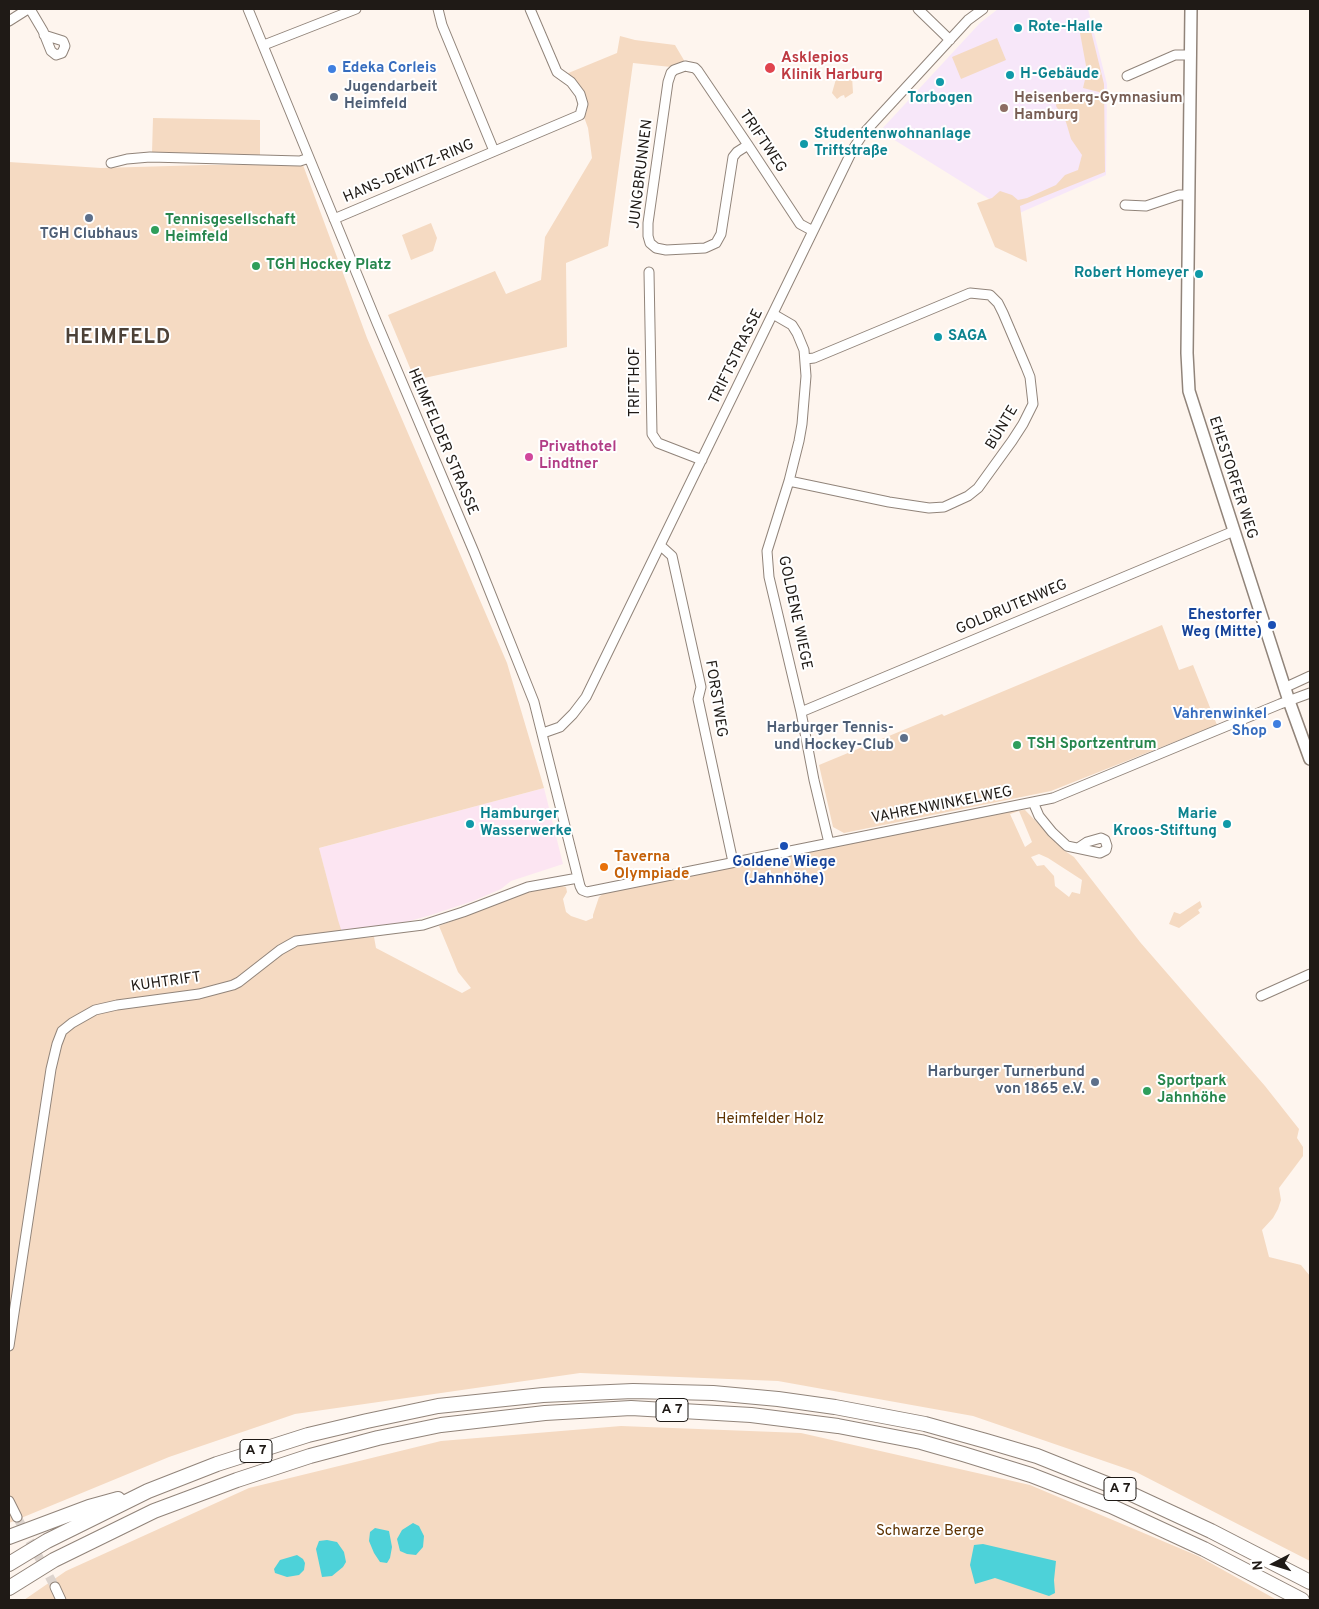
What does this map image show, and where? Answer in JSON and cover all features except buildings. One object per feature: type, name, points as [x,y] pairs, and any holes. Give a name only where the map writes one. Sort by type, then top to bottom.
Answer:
[{"type":"highway","name":"A 7","points":[[9,1564],[47,1542],[148,1491],[270,1446],[367,1421],[438,1406],[561,1394],[634,1391],[713,1393],[778,1399],[925,1424],[1037,1456],[1127,1492],[1211,1531],[1310,1582]]},
{"type":"highway","name":"A 7","points":[[9,1588],[54,1560],[154,1511],[236,1480],[310,1456],[378,1438],[441,1426],[545,1413],[631,1408],[751,1415],[838,1426],[921,1442],[964,1454],[1031,1475],[1112,1506],[1204,1549],[1302,1600]]},
{"type":"highway","points":[[9,1537],[88,1507],[148,1491]]},
{"type":"main road","name":"EHESTORFER WEG","points":[[1191,9],[1188,381],[1194,412],[1284,688],[1310,759]]},
{"type":"street","points":[[9,21],[29,9],[44,35]]},
{"type":"street","name":"HEIMFELDER STRASSE","points":[[248,9],[534,702],[580,888],[587,892]]},
{"type":"street","points":[[264,45],[356,9]]},
{"type":"street","name":"HANS-DEWITZ-RING","points":[[438,9],[442,25],[494,151]]},
{"type":"street","name":"HANS-DEWITZ-RING","points":[[334,219],[580,115],[583,104],[580,94],[571,82],[557,72],[530,9]]},
{"type":"street","points":[[918,9],[950,40]]},
{"type":"street","name":"TRIFTSTRASSE","points":[[543,733],[560,727],[586,697],[661,546],[852,149],[863,134],[968,20],[983,9]]},
{"type":"street","points":[[1127,76],[1175,55],[1190,55]]},
{"type":"street","name":"JUNGBRUNNEN","points":[[691,67],[686,66],[674,70],[668,82],[648,223],[648,236],[653,246],[666,250],[705,248],[716,243],[721,234],[733,158],[737,152],[748,146]]},
{"type":"street","name":"TRIFTWEG","points":[[691,67],[698,72],[800,224],[812,231]]},
{"type":"street","points":[[111,163],[127,159],[150,157],[300,161],[309,158]]},
{"type":"street","points":[[1125,205],[1146,206],[1179,195],[1189,195]]},
{"type":"street","name":"TRIFTHOF","points":[[649,272],[652,434],[658,443],[702,460]]},
{"type":"street","name":"BÜNTE","points":[[788,481],[889,502],[929,508],[944,507],[968,496],[978,488],[1012,442],[1033,404],[1030,377],[1003,313],[998,303],[990,295],[970,293],[814,358],[806,359]]},
{"type":"street","name":"GOLDENE WIEGE","points":[[773,314],[788,322],[795,329],[806,359],[806,376],[802,424],[788,481],[767,551],[769,577],[801,712],[814,780],[829,843]]},
{"type":"street","name":"GOLDRUTENWEG","points":[[801,712],[1234,531]]},
{"type":"street","name":"FORSTWEG","points":[[661,546],[672,556],[701,687],[698,699],[733,862]]},
{"type":"street","points":[[1284,688],[1310,676]]},
{"type":"street","name":"VAHRENWINKELWEG","points":[[587,892],[1053,798],[1310,693]]},
{"type":"street","points":[[1033,802],[1039,816],[1052,832],[1067,846],[1078,848]]},
{"type":"street","name":"KUHTRIFT","points":[[9,1346],[51,1069],[62,1031],[95,1010],[117,1005],[199,994],[233,985],[280,950],[296,941],[423,925],[464,912],[521,889],[578,878]]},
{"type":"street","points":[[1261,996],[1310,974]]},
{"type":"street","points":[[9,1501],[17,1517]]},
{"type":"street","points":[[55,1587],[61,1600]]},
{"type":"shaded area","name":"Heisenberg-Gymnasium Hamburg","points":[[998,9],[1088,9],[1107,84],[1106,175],[1015,215],[880,131],[980,23]]},
{"type":"shaded area","points":[[544,788],[563,864],[511,881],[501,889],[473,901],[431,915],[399,924],[340,931],[319,848]]},
{"type":"green space","points":[[1090,27],[1104,84],[1105,172],[1020,206],[1027,262],[995,247],[977,203],[992,198],[1000,191],[1012,195],[1018,200],[1027,198],[1056,185],[1065,175],[1078,170],[1082,155],[1071,139],[1066,122],[1056,106],[1057,101],[1078,93],[1100,96],[1099,92],[1083,88],[1087,71],[1080,33]]},
{"type":"green space","points":[[620,36],[635,40],[675,45],[685,62],[671,67],[633,63],[608,246],[566,263],[567,347],[415,380],[388,315],[495,271],[506,294],[541,280],[545,237],[592,158],[588,128],[584,117],[587,111],[586,100],[566,74],[617,53]]},
{"type":"green space","points":[[997,38],[1006,60],[961,79],[952,57]]},
{"type":"green space","points":[[842,75],[852,76],[853,93],[845,98],[844,95],[837,99],[832,93],[836,79]]},
{"type":"green space","points":[[153,118],[260,120],[260,155],[152,153]]},
{"type":"green space","name":"Heimfelder Holz","points":[[9,162],[101,168],[303,165],[367,338],[507,663],[544,788],[319,848],[344,939],[374,937],[376,948],[462,993],[471,988],[458,972],[439,926],[524,893],[547,888],[566,887],[567,892],[563,899],[566,912],[571,916],[586,921],[593,918],[599,897],[605,892],[1011,811],[1025,810],[1065,851],[1074,857],[1140,942],[1265,1086],[1299,1129],[1297,1138],[1303,1147],[1303,1156],[1279,1188],[1281,1200],[1278,1209],[1262,1230],[1269,1257],[1301,1265],[1310,1276],[1310,1561],[1136,1472],[973,1416],[778,1381],[580,1373],[295,1414],[169,1457],[9,1523]],"holes":[[[1019,811],[1032,842],[1025,847],[1010,814]],[[1039,854],[1082,880],[1080,894],[1072,892],[1069,897],[1055,886],[1054,876],[1044,865],[1037,866],[1031,857]]]},
{"type":"green space","points":[[431,223],[437,238],[433,251],[411,260],[402,235]]},
{"type":"green space","name":"TSH Sportzentrum","points":[[1162,625],[1179,670],[1193,665],[1217,725],[1051,791],[844,833],[833,827],[819,765],[942,714],[944,716]]},
{"type":"green space","points":[[1200,901],[1202,907],[1198,910],[1200,913],[1179,928],[1169,924],[1174,912],[1180,914]]},
{"type":"green space","name":"Schwarze Berge","points":[[621,1426],[801,1433],[1030,1485],[1198,1556],[1277,1600],[24,1600],[66,1571],[249,1488],[441,1441]]},
{"type":"water","points":[[413,1523],[419,1526],[424,1536],[423,1547],[416,1555],[400,1551],[397,1539],[402,1530]]},
{"type":"water","points":[[375,1528],[389,1531],[392,1547],[387,1563],[380,1562],[369,1541],[370,1532]]},
{"type":"water","points":[[319,1541],[337,1542],[344,1552],[346,1562],[332,1576],[322,1577],[316,1549]]},
{"type":"water","points":[[983,1544],[1056,1561],[1055,1593],[1049,1596],[995,1578],[975,1584],[970,1565],[974,1545]]},
{"type":"water","points":[[297,1555],[305,1563],[304,1570],[299,1575],[287,1577],[275,1573],[274,1569],[280,1560]]},
{"type":"tunnel","points":[[17,1517],[55,1587]]},
{"type":"place","name":"Rote-Halle","points":[[1018,28]]},
{"type":"place","name":"Asklepios Klinik Harburg","points":[[770,68]]},
{"type":"place","name":"Edeka Corleis","points":[[332,69]]},
{"type":"place","name":"H-Gebäude","points":[[1010,75]]},
{"type":"place","name":"Torbogen","points":[[940,82]]},
{"type":"place","name":"Jugendarbeit Heimfeld","points":[[334,97]]},
{"type":"place","name":"Heisenberg-Gymnasium Hamburg","points":[[1004,108]]},
{"type":"place","name":"Studentenwohnanlage Triftstraße","points":[[804,144]]},
{"type":"place","name":"TGH Clubhaus","points":[[89,218]]},
{"type":"place","name":"Tennisgesellschaft Heimfeld","points":[[155,230]]},
{"type":"place","name":"TGH Hockey Platz","points":[[256,266]]},
{"type":"place","name":"Robert Homeyer","points":[[1199,274]]},
{"type":"place","name":"SAGA","points":[[938,337]]},
{"type":"place","name":"Privathotel Lindtner","points":[[529,457]]},
{"type":"place","name":"Ehestorfer Weg (Mitte)","points":[[1272,625]]},
{"type":"place","name":"Vahrenwinkel Shop","points":[[1277,724]]},
{"type":"place","name":"Harburger Tennis- und Hockey-Club","points":[[904,738]]},
{"type":"place","name":"TSH Sportzentrum","points":[[1017,745]]},
{"type":"place","name":"Hamburger Wasserwerke","points":[[470,824]]},
{"type":"place","name":"Marie Kroos-Stiftung","points":[[1227,824]]},
{"type":"place","name":"Goldene Wiege (Jahnhöhe)","points":[[784,846]]},
{"type":"place","name":"Taverna Olympiade","points":[[604,867]]},
{"type":"place","name":"Harburger Turnerbund von 1865 e.V.","points":[[1095,1082]]},
{"type":"place","name":"Sportpark Jahnhöhe","points":[[1147,1091]]},
{"type":"district","name":"HEIMFELD","points":[[118,339]]}]
